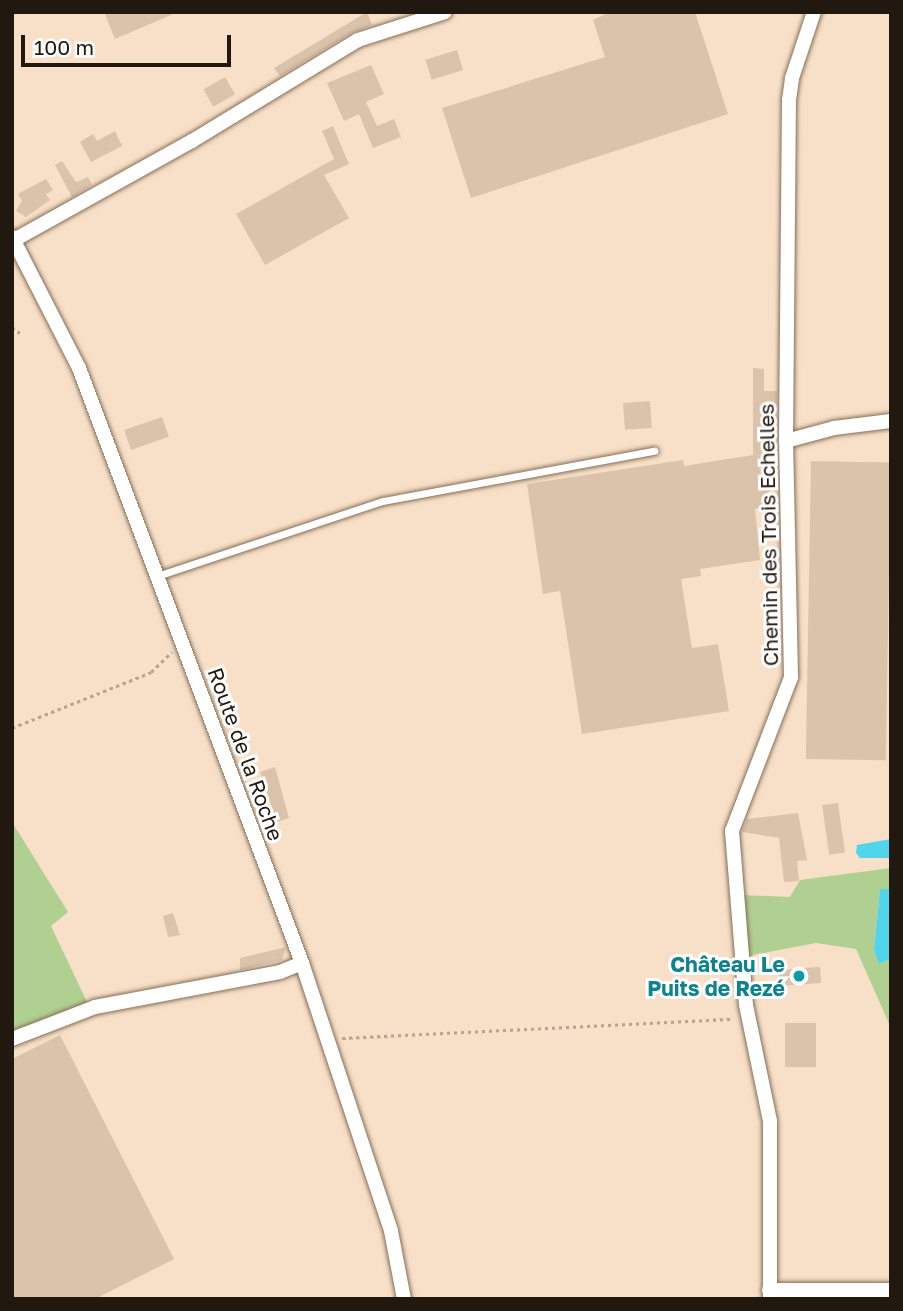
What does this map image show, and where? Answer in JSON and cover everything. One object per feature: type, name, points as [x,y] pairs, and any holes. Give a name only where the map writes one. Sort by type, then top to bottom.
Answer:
[{"type":"street","points":[[13,239],[192,141],[358,40],[444,12]]},
{"type":"street","name":"Chemin des Trois Echelles","points":[[770,1295],[770,1121],[748,1019],[733,878],[732,831],[791,677],[786,441],[789,100],[792,78],[814,12]]},
{"type":"street","name":"Route de la Roche","points":[[13,239],[79,368],[302,963],[391,1231],[404,1299]]},
{"type":"street","points":[[786,441],[834,428],[891,421]]},
{"type":"street","points":[[12,1040],[95,1007],[280,972],[302,963]]},
{"type":"street","points":[[770,1295],[891,1290]]},
{"type":"lane","points":[[157,576],[383,501],[654,451]]},
{"type":"path","points":[[12,327],[20,333]]},
{"type":"path","points":[[12,728],[151,673],[182,643]]},
{"type":"path","points":[[329,1039],[748,1019]]},
{"type":"green space","points":[[12,822],[68,912],[51,926],[87,1002],[12,1033]]},
{"type":"green space","points":[[891,868],[891,889],[880,890],[874,950],[879,964],[891,959],[891,1028],[856,949],[816,943],[747,956],[741,895],[790,897],[800,880]]},
{"type":"water","points":[[891,839],[891,858],[860,858],[856,853],[857,845]]},
{"type":"water","points":[[880,889],[891,889],[891,959],[879,964],[874,950]]},
{"type":"building","points":[[104,12],[178,12],[115,39]]},
{"type":"building","points":[[367,12],[372,25],[353,32],[280,76],[274,68]]},
{"type":"building","points":[[610,12],[695,12],[728,114],[471,198],[442,108],[605,57],[593,20]]},
{"type":"building","points":[[457,50],[463,70],[432,80],[425,60]]},
{"type":"building","points":[[371,65],[384,94],[366,102],[377,126],[394,119],[401,137],[373,148],[359,114],[344,121],[327,83]]},
{"type":"building","points":[[225,77],[235,94],[213,107],[203,90]]},
{"type":"building","points":[[333,126],[349,164],[324,175],[349,218],[265,265],[236,214],[334,159],[322,131]]},
{"type":"building","points":[[115,131],[122,146],[91,162],[80,142],[93,134],[97,141]]},
{"type":"building","points":[[62,161],[76,182],[88,177],[92,185],[72,197],[55,165]]},
{"type":"building","points":[[46,179],[53,190],[46,194],[50,200],[26,217],[16,211],[22,201],[18,194]]},
{"type":"building","points":[[753,368],[764,369],[764,391],[777,391],[776,438],[768,437],[770,507],[755,509],[760,560],[700,569],[701,576],[681,579],[692,648],[718,644],[729,711],[582,734],[560,591],[543,594],[527,484],[683,460],[684,466],[753,455]]},
{"type":"building","points":[[650,401],[652,428],[625,430],[623,403]]},
{"type":"building","points":[[162,417],[169,437],[131,450],[124,430]]},
{"type":"building","points":[[811,461],[891,462],[886,760],[806,759]]},
{"type":"building","points":[[275,767],[289,818],[277,822],[260,772]]},
{"type":"building","points":[[838,803],[845,853],[829,855],[822,805]]},
{"type":"building","points":[[798,813],[807,860],[797,861],[799,881],[784,882],[779,838],[742,832],[747,819]]},
{"type":"building","points":[[173,913],[180,935],[168,937],[163,916]]},
{"type":"building","points":[[286,947],[282,960],[240,970],[240,958]]},
{"type":"building","name":"Château Le Puits de Rezé","points":[[820,967],[821,983],[779,986],[778,970]]},
{"type":"building","points":[[785,1023],[816,1023],[816,1067],[785,1067]]},
{"type":"building","points":[[60,1035],[174,1259],[95,1299],[12,1299],[12,1059]]},
{"type":"place","name":"Château Le Puits de Rezé","points":[[799,976]]}]
